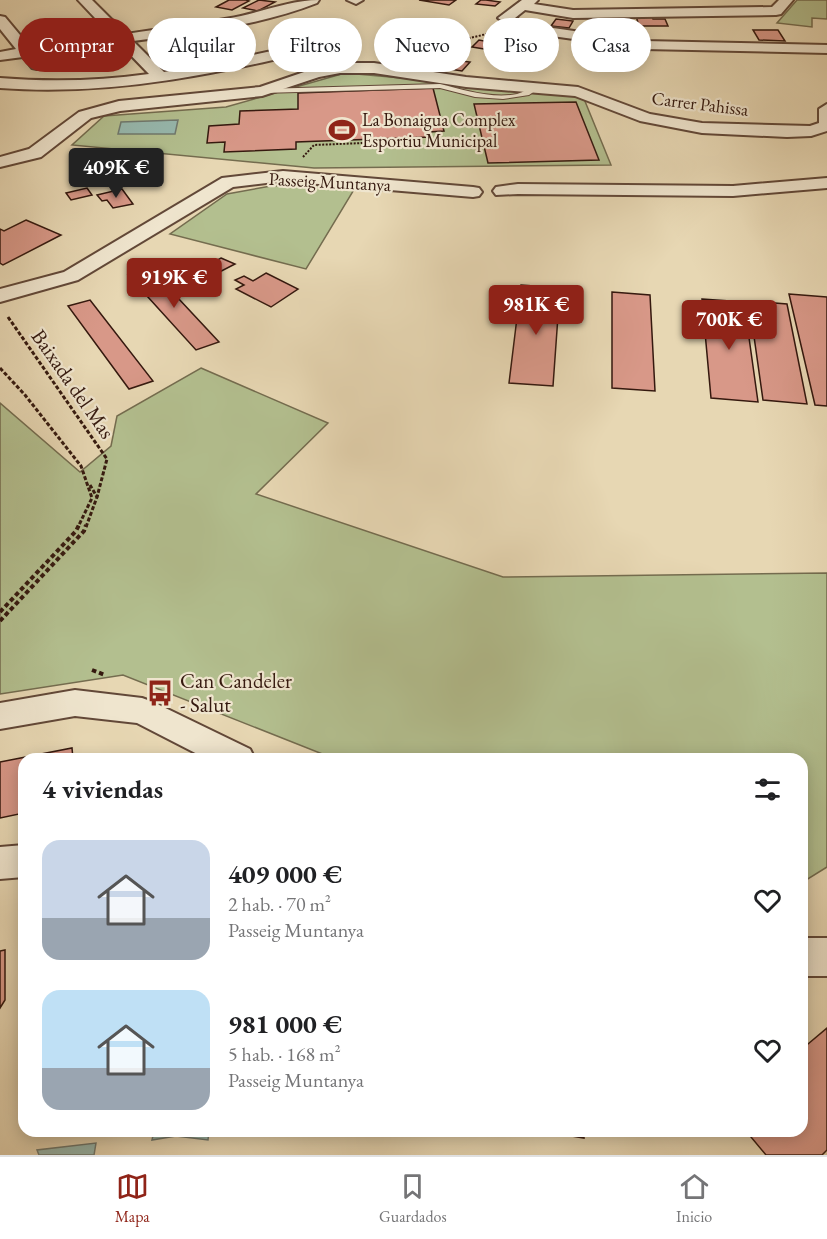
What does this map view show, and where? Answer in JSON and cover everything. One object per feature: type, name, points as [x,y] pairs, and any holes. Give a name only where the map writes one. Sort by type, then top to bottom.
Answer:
[{"type":"street","points":[[85,0],[103,18]]},
{"type":"street","points":[[135,38],[258,17],[285,11],[312,0]]},
{"type":"street","points":[[723,0],[780,7]]},
{"type":"street","points":[[505,18],[527,3],[573,14],[780,7]]},
{"type":"street","points":[[0,20],[18,41]]},
{"type":"street","points":[[559,32],[644,45],[827,49]]},
{"type":"street","points":[[135,52],[160,78]]},
{"type":"street","points":[[0,56],[18,53]]},
{"type":"street","points":[[0,83],[56,87],[160,78],[268,55]]},
{"type":"street","name":"Carrer Pahissa","points":[[0,162],[35,153],[94,111],[133,104],[262,91],[315,73],[340,68],[388,70],[466,82],[589,94],[646,118],[702,128],[787,132],[822,129],[827,126],[827,109]]},
{"type":"street","points":[[44,72],[56,87]]},
{"type":"street","points":[[679,106],[694,115],[702,128]]},
{"type":"street","name":"Passeig Muntanya","points":[[0,296],[71,276],[228,182],[282,176],[473,192],[475,196],[489,200],[500,198],[502,191],[518,189],[675,192],[827,183]]},
{"type":"street","points":[[0,716],[75,703],[142,711],[226,753]]},
{"type":"street","points":[[0,863],[18,862]]},
{"type":"street","points":[[808,957],[827,957]]},
{"type":"path","points":[[300,161],[314,145],[363,144]]},
{"type":"path","name":"Baixada del Mas","points":[[0,621],[84,531],[98,497],[107,459],[13,324]]},
{"type":"path","name":"Baixada del Mas","points":[[0,368],[25,395],[81,466],[92,498],[76,531],[0,612]]},
{"type":"path","name":"Baixada del Mas","points":[[86,478],[98,497]]},
{"type":"green space","points":[[797,0],[827,0],[827,19],[812,18],[812,27],[777,23]]},
{"type":"green space","name":"La Bonaigua Complex Esportiu Municipal","points":[[345,73],[582,94],[611,165],[314,168],[72,145],[104,116],[226,107]]},
{"type":"green space","points":[[307,185],[355,188],[306,269],[170,234],[227,194],[271,186]]},
{"type":"green space","points":[[201,368],[328,423],[256,494],[503,577],[827,573],[827,867],[808,879],[808,753],[320,753],[123,675],[0,694],[0,403],[80,472],[111,446],[117,416]]},
{"type":"water","points":[[178,120],[175,134],[118,134],[121,122]]},
{"type":"water","points":[[153,1137],[170,1137],[152,1140]]},
{"type":"water","points":[[184,1137],[208,1137],[208,1140]]},
{"type":"water","points":[[96,1143],[94,1155],[39,1155],[37,1150]]},
{"type":"building","points":[[229,0],[249,1],[232,10],[216,7]]},
{"type":"building","points":[[259,0],[275,2],[258,11],[243,8]]},
{"type":"building","points":[[419,0],[456,0],[449,5]]},
{"type":"building","points":[[481,0],[500,2],[495,6],[476,4]]},
{"type":"building","points":[[636,16],[652,16],[653,19],[665,19],[668,26],[651,26],[651,18],[637,18]]},
{"type":"building","points":[[559,19],[571,21],[569,28],[559,27]]},
{"type":"building","points":[[753,30],[778,30],[785,41],[759,40]]},
{"type":"building","points":[[479,40],[483,41],[483,49],[472,47]]},
{"type":"building","points":[[433,88],[444,131],[429,132],[430,137],[296,142],[296,149],[224,152],[225,142],[207,143],[209,126],[239,124],[240,111],[298,109],[298,93]]},
{"type":"building","points":[[576,102],[599,160],[488,163],[474,104]]},
{"type":"building","points":[[87,188],[92,195],[71,200],[66,193]]},
{"type":"building","points":[[122,189],[133,204],[113,208],[107,200],[102,201],[97,195]]},
{"type":"building","points":[[26,220],[61,235],[3,265],[0,263],[0,229],[4,231]]},
{"type":"building","points":[[221,258],[235,264],[208,278],[195,272]]},
{"type":"building","points":[[150,268],[219,342],[196,350],[128,275]]},
{"type":"building","points":[[266,273],[298,289],[271,307],[236,289],[244,285],[235,280],[244,276],[253,281]]},
{"type":"building","points":[[521,285],[560,288],[553,386],[509,383]]},
{"type":"building","points":[[612,292],[650,295],[655,391],[612,388]]},
{"type":"building","points":[[789,294],[827,297],[827,406],[815,405]]},
{"type":"building","points":[[702,299],[744,302],[758,402],[711,398]]},
{"type":"building","points":[[90,300],[153,381],[129,389],[68,306]]},
{"type":"building","points":[[749,301],[787,304],[807,404],[763,400]]},
{"type":"building","points":[[72,748],[72,753],[46,753]]},
{"type":"building","points":[[18,758],[18,814],[0,818],[0,762]]},
{"type":"building","points":[[5,950],[5,1000],[0,1008],[0,951]]},
{"type":"building","points":[[827,1028],[827,1150],[822,1155],[766,1155],[751,1137],[808,1137],[808,1044]]},
{"type":"place","name":"La Bonaigua Complex Esportiu Municipal","points":[[342,130]]},
{"type":"place","name":"Can Candeler - Salut","points":[[160,693]]}]
